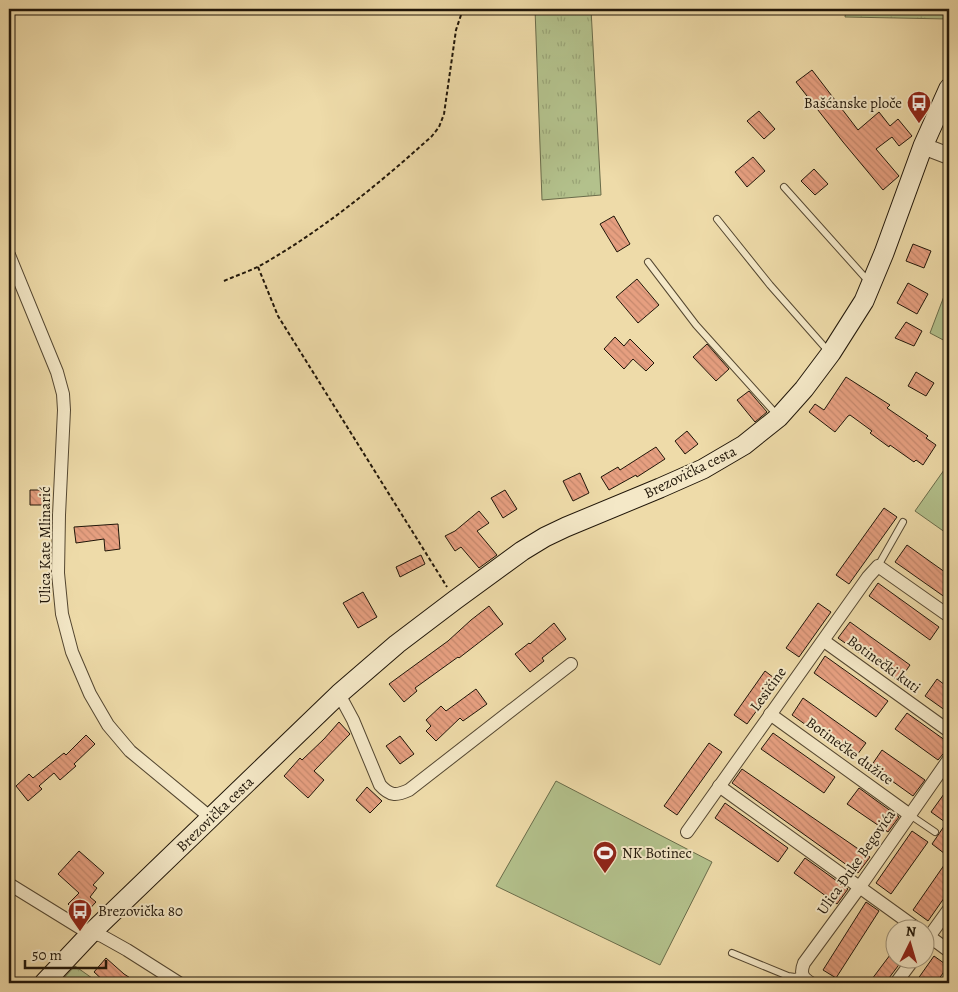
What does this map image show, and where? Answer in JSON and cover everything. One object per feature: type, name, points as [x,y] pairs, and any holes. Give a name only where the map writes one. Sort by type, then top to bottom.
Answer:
[{"type":"main road","name":"Brezovička cesta","points":[[44,983],[91,933],[339,694],[367,669],[455,600],[515,556],[545,538],[566,527],[703,469],[763,432],[779,417],[831,354],[852,322],[872,285],[923,146],[949,88]]},
{"type":"street","points":[[923,146],[949,156]]},
{"type":"street","name":"Ulica Kate Mlinarić","points":[[9,255],[57,372],[63,394],[58,573],[62,614],[72,652],[90,694],[108,725],[130,751],[211,818]]},
{"type":"street","points":[[878,566],[949,616]]},
{"type":"street","name":"Lesičine","points":[[687,832],[868,577],[878,566]]},
{"type":"street","name":"Botinečki kuti","points":[[824,641],[949,732]]},
{"type":"street","points":[[339,694],[353,720],[380,785],[386,792],[394,794],[410,790],[571,664]]},
{"type":"street","name":"Botinečke dužice","points":[[770,714],[910,815]]},
{"type":"street","name":"Ulica Đuke Begovića","points":[[806,979],[801,971],[804,963],[860,888],[949,759]]},
{"type":"street","points":[[719,786],[904,920]]},
{"type":"street","points":[[9,884],[82,929],[102,936],[127,950],[179,983]]},
{"type":"street","points":[[936,923],[949,909]]},
{"type":"street","points":[[936,942],[949,951]]},
{"type":"street","points":[[896,983],[906,970]]},
{"type":"lane","points":[[784,187],[872,285]]},
{"type":"lane","points":[[717,219],[770,285],[831,354]]},
{"type":"lane","points":[[648,262],[696,325],[779,417]]},
{"type":"lane","points":[[878,566],[903,522]]},
{"type":"lane","points":[[910,815],[935,832]]},
{"type":"lane","points":[[732,953],[788,976],[806,979]]},
{"type":"path","points":[[224,281],[258,267],[301,240],[354,202],[432,136],[439,127],[444,114],[456,30],[463,9]]},
{"type":"path","points":[[258,267],[278,316],[455,600]]},
{"type":"green space","points":[[535,9],[591,9],[601,195],[542,200]]},
{"type":"green space","points":[[846,9],[949,9],[949,19],[845,17]]},
{"type":"green space","points":[[949,283],[949,343],[930,333]]},
{"type":"green space","points":[[949,463],[949,535],[915,511]]},
{"type":"green space","name":"NK Botinec","points":[[556,781],[712,862],[660,965],[496,886]]},
{"type":"green space","points":[[75,966],[99,983],[59,983]]},
{"type":"building","points":[[812,70],[858,130],[879,112],[890,126],[898,119],[912,136],[899,146],[892,137],[876,149],[899,176],[883,190],[796,82]]},
{"type":"building","points":[[759,111],[775,129],[764,139],[747,121]]},
{"type":"building","points":[[753,157],[765,171],[747,187],[735,172]]},
{"type":"building","points":[[814,169],[828,184],[815,195],[801,181]]},
{"type":"building","points":[[614,216],[630,244],[617,252],[600,224]]},
{"type":"building","points":[[913,244],[931,251],[924,268],[906,261]]},
{"type":"building","points":[[637,279],[659,305],[638,323],[616,297]]},
{"type":"building","points":[[908,283],[928,294],[917,314],[897,303]]},
{"type":"building","points":[[906,322],[922,331],[914,346],[895,338]]},
{"type":"building","points":[[615,337],[624,346],[630,339],[654,363],[646,371],[633,359],[624,369],[604,349]]},
{"type":"building","points":[[707,344],[729,369],[716,381],[693,357]]},
{"type":"building","points":[[916,372],[934,383],[926,396],[908,386]]},
{"type":"building","points":[[846,377],[890,405],[887,408],[928,436],[926,438],[936,445],[923,465],[916,460],[914,462],[890,445],[889,447],[870,433],[872,431],[850,415],[835,432],[809,412],[815,404],[824,410]]},
{"type":"building","points":[[749,391],[767,412],[755,422],[737,400]]},
{"type":"building","points":[[687,431],[698,444],[685,454],[675,441]]},
{"type":"building","points":[[656,447],[665,459],[637,477],[636,475],[609,490],[601,477],[618,467],[620,470]]},
{"type":"building","points":[[580,473],[589,493],[573,501],[563,481]]},
{"type":"building","points":[[30,490],[45,490],[44,505],[30,505]]},
{"type":"building","points":[[505,490],[517,509],[503,518],[491,498]]},
{"type":"building","points":[[884,508],[897,517],[849,584],[836,575]]},
{"type":"building","points":[[479,511],[489,523],[477,531],[497,555],[479,568],[461,547],[455,551],[445,536],[455,531]]},
{"type":"building","points":[[118,524],[120,549],[105,551],[104,539],[76,543],[74,527]]},
{"type":"building","points":[[907,545],[949,575],[949,600],[895,562]]},
{"type":"building","points":[[421,555],[425,564],[400,577],[396,567]]},
{"type":"building","points":[[878,583],[939,627],[930,640],[869,596]]},
{"type":"building","points":[[363,592],[377,617],[358,628],[343,603]]},
{"type":"building","points":[[818,603],[831,612],[799,657],[786,648]]},
{"type":"building","points":[[489,606],[503,624],[459,658],[415,688],[417,691],[404,702],[389,684],[448,641]]},
{"type":"building","points":[[850,622],[910,665],[899,681],[838,638]]},
{"type":"building","points":[[554,623],[566,639],[542,658],[544,661],[530,672],[515,654],[530,644]]},
{"type":"building","points":[[825,656],[888,701],[876,717],[814,673]]},
{"type":"building","points":[[765,671],[778,681],[747,724],[734,715]]},
{"type":"building","points":[[937,679],[949,688],[949,713],[925,696]]},
{"type":"building","points":[[476,689],[487,704],[463,721],[460,718],[436,741],[426,731],[431,726],[426,720],[441,706],[446,711]]},
{"type":"building","points":[[803,698],[866,743],[854,759],[792,715]]},
{"type":"building","points":[[907,713],[949,743],[949,750],[938,760],[895,729]]},
{"type":"building","points":[[339,722],[350,734],[314,771],[324,780],[308,798],[284,776],[300,758],[302,760]]},
{"type":"building","points":[[773,733],[835,777],[824,793],[761,749]]},
{"type":"building","points":[[86,735],[95,744],[74,764],[76,766],[60,780],[54,773],[39,786],[42,789],[28,801],[16,786],[29,774],[33,778],[64,753],[66,755]]},
{"type":"building","points":[[400,736],[414,754],[400,764],[386,746]]},
{"type":"building","points":[[709,743],[722,752],[677,815],[664,806]]},
{"type":"building","points":[[882,750],[925,780],[913,796],[871,766]]},
{"type":"building","points":[[742,769],[870,857],[858,873],[732,783]]},
{"type":"building","points":[[367,787],[382,801],[370,813],[356,800]]},
{"type":"building","points":[[949,787],[949,816],[945,822],[931,812]]},
{"type":"building","points":[[859,788],[899,817],[888,832],[847,804]]},
{"type":"building","points":[[725,803],[788,848],[778,862],[715,818]]},
{"type":"building","points":[[949,819],[949,857],[932,844]]},
{"type":"building","points":[[912,831],[928,842],[891,894],[876,883]]},
{"type":"building","points":[[79,851],[104,873],[93,885],[97,888],[90,897],[96,902],[82,917],[68,904],[79,893],[58,874]]},
{"type":"building","points":[[805,858],[848,889],[837,904],[794,873]]},
{"type":"building","points":[[949,858],[949,891],[929,920],[913,910]]},
{"type":"building","points":[[866,902],[879,911],[836,978],[823,970]]},
{"type":"building","points":[[936,957],[948,966],[936,983],[915,983],[924,970],[936,970]]},
{"type":"building","points":[[106,958],[124,974],[138,983],[106,983],[94,972]]},
{"type":"building","points":[[886,960],[886,970],[895,970],[888,983],[869,983]]},
{"type":"place","name":"Bašćanske ploče","points":[[919,124]]},
{"type":"place","name":"NK Botinec","points":[[605,874]]},
{"type":"place","name":"Brezovička 80","points":[[80,932]]}]
